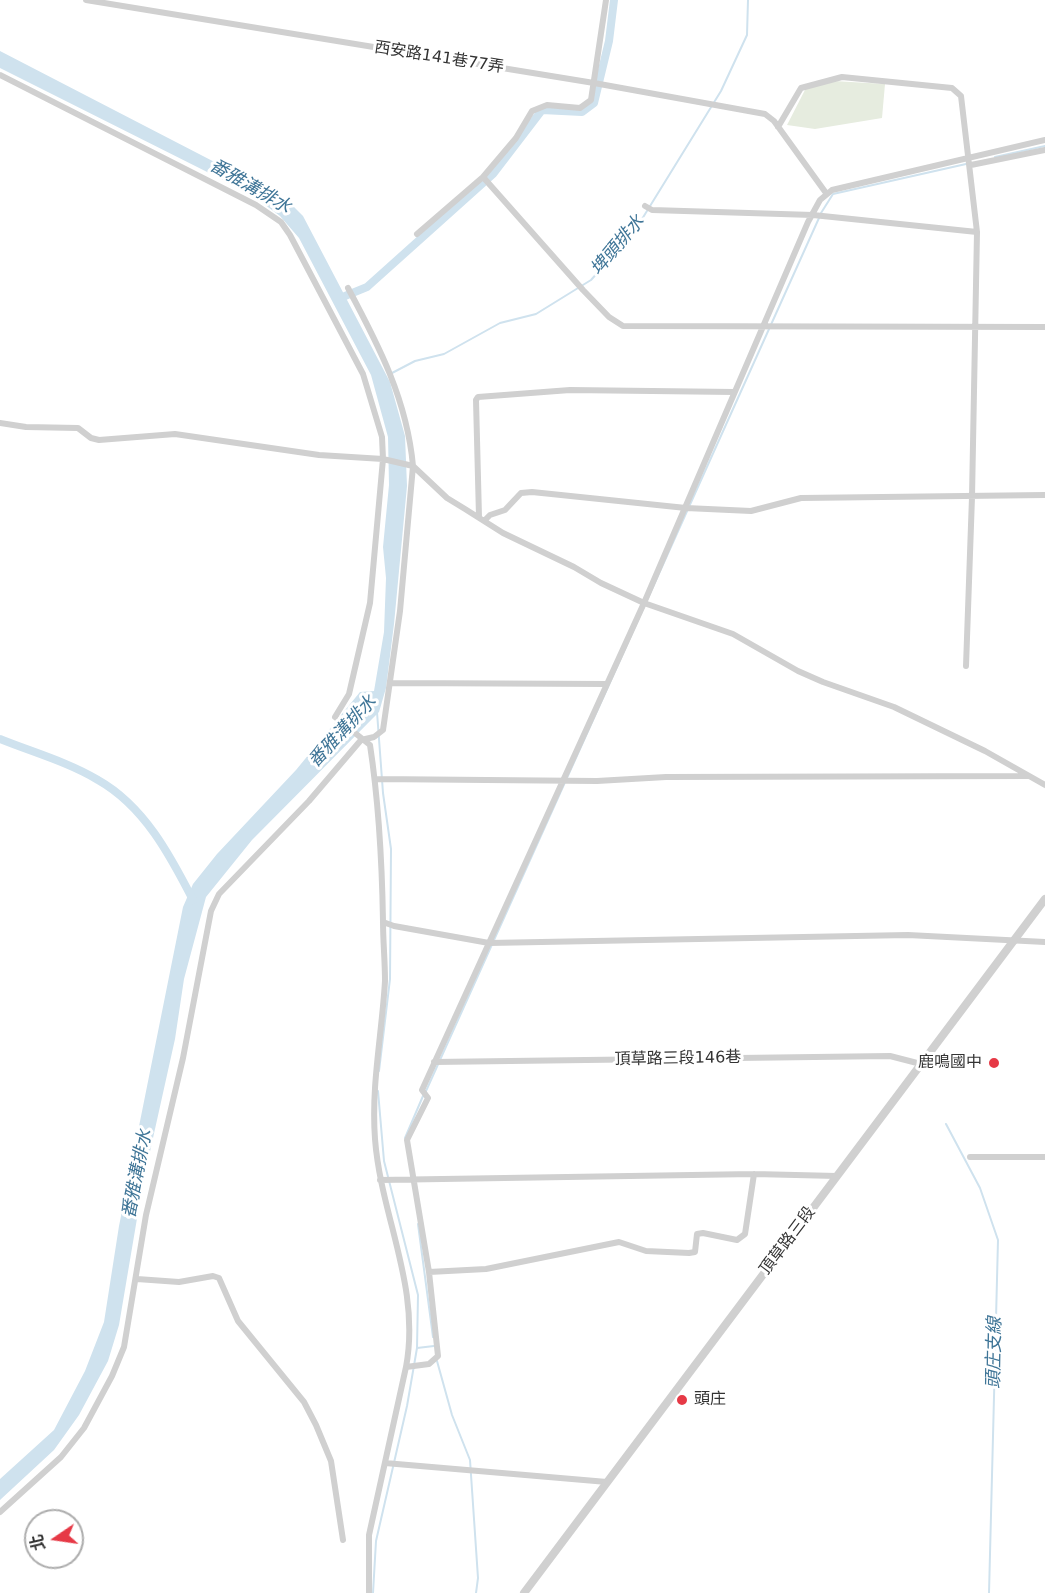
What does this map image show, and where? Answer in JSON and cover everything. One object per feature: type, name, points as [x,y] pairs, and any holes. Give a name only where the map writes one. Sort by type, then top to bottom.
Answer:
[{"type":"street","name":"西安路141巷77弄","points":[[86,0],[717,105],[765,114],[778,127]]},
{"type":"street","points":[[417,234],[485,179],[516,138],[532,111],[542,105],[584,106],[591,100],[606,0]]},
{"type":"street","points":[[0,75],[256,204],[281,222],[363,374],[377,413],[383,459],[370,603],[349,694],[335,717],[370,745],[380,780],[383,868],[388,924],[385,980],[372,1098],[380,1180],[408,1290],[411,1317],[406,1367],[390,1463],[369,1535],[369,1593]]},
{"type":"street","points":[[826,193],[778,127],[801,88],[842,77],[952,88],[961,96],[977,232],[966,666]]},
{"type":"street","points":[[970,162],[1045,140]]},
{"type":"street","points":[[406,1367],[429,1364],[438,1356],[416,1180],[407,1140],[428,1098],[422,1089],[644,603],[813,215],[826,193],[970,162],[1045,150]]},
{"type":"street","points":[[485,179],[580,288],[609,317],[623,326],[1045,327]]},
{"type":"street","points":[[645,206],[652,210],[813,215],[977,232]]},
{"type":"street","points":[[0,1512],[61,1457],[84,1428],[112,1376],[124,1347],[146,1215],[183,1058],[211,911],[219,894],[309,801],[361,740],[377,736],[391,683],[413,466],[411,444],[391,371],[348,288]]},
{"type":"street","points":[[482,519],[476,400],[478,397],[570,390],[734,392]]},
{"type":"street","points":[[0,423],[26,427],[78,428],[91,438],[99,440],[175,434],[284,451],[383,459],[413,466],[447,498],[482,519],[644,603],[733,634],[798,671],[876,703],[894,707],[985,751],[1045,785]]},
{"type":"street","points":[[482,519],[505,510],[521,493],[532,492],[686,508],[751,511],[801,498],[1045,495]]},
{"type":"street","points":[[391,683],[607,684]]},
{"type":"street","points":[[380,780],[562,780],[858,775],[1029,776]]},
{"type":"street","name":"頂草路三段","points":[[524,1593],[1045,899]]},
{"type":"street","points":[[388,924],[489,943],[898,935],[1045,942]]},
{"type":"street","name":"頂草路三段146巷","points":[[434,1062],[890,1056],[912,1060],[921,1065]]},
{"type":"street","points":[[970,1156],[1045,1157]]},
{"type":"street","points":[[380,1180],[754,1174],[837,1176]]},
{"type":"street","points":[[429,1272],[486,1269],[619,1242],[646,1251],[689,1253],[695,1252],[697,1234],[703,1233],[737,1240],[745,1234],[754,1174]]},
{"type":"street","points":[[137,1279],[179,1282],[213,1276],[219,1278],[238,1321],[304,1402],[312,1418],[331,1461],[343,1540]]},
{"type":"street","points":[[390,1463],[608,1482]]},
{"type":"shaded area","points":[[834,81],[885,84],[882,118],[815,129],[787,125],[806,88]]},
{"type":"water","name":"番雅溝排水","points":[[0,51],[286,199],[303,216],[390,382],[405,436],[407,486],[394,624],[386,688],[379,712],[252,840],[206,897],[184,979],[175,1039],[143,1183],[119,1325],[108,1361],[79,1415],[54,1450],[0,1500],[0,1479],[54,1430],[85,1371],[104,1322],[119,1226],[183,907],[193,884],[217,854],[296,770],[360,692],[374,691],[384,632],[386,578],[383,547],[389,485],[388,437],[371,375],[299,238],[280,216],[249,193],[0,68]]},
{"type":"waterway","points":[[345,296],[367,287],[493,174],[542,110],[582,112],[594,103],[609,41],[614,0]]},
{"type":"waterway","name":"埤頭排水","points":[[392,373],[415,361],[444,354],[500,323],[536,314],[591,280],[634,232],[721,91],[747,35],[748,0]]},
{"type":"waterway","points":[[995,157],[1045,146]]},
{"type":"waterway","points":[[821,213],[833,194],[966,164]]},
{"type":"waterway","points":[[426,1091],[819,218]]},
{"type":"waterway","name":"番雅溝排水","points":[[377,712],[383,793],[391,849],[390,979],[379,1071]]},
{"type":"waterway","points":[[0,739],[75,768],[98,780],[129,803],[165,849],[193,900]]},
{"type":"waterway","points":[[373,1593],[376,1541],[407,1406],[417,1348],[418,1295],[384,1161],[378,1091]]},
{"type":"waterway","points":[[405,1138],[423,1096]]},
{"type":"waterway","name":"頭庄支線","points":[[946,1124],[980,1188],[998,1240],[989,1593]]},
{"type":"waterway","points":[[418,1224],[433,1337]]},
{"type":"waterway","points":[[417,1348],[434,1346]]},
{"type":"waterway","points":[[437,1361],[452,1415],[470,1460],[478,1578],[476,1593]]},
{"type":"place","name":"鹿鳴國中","points":[[994,1063]]},
{"type":"place","name":"頭庄","points":[[682,1400]]}]
